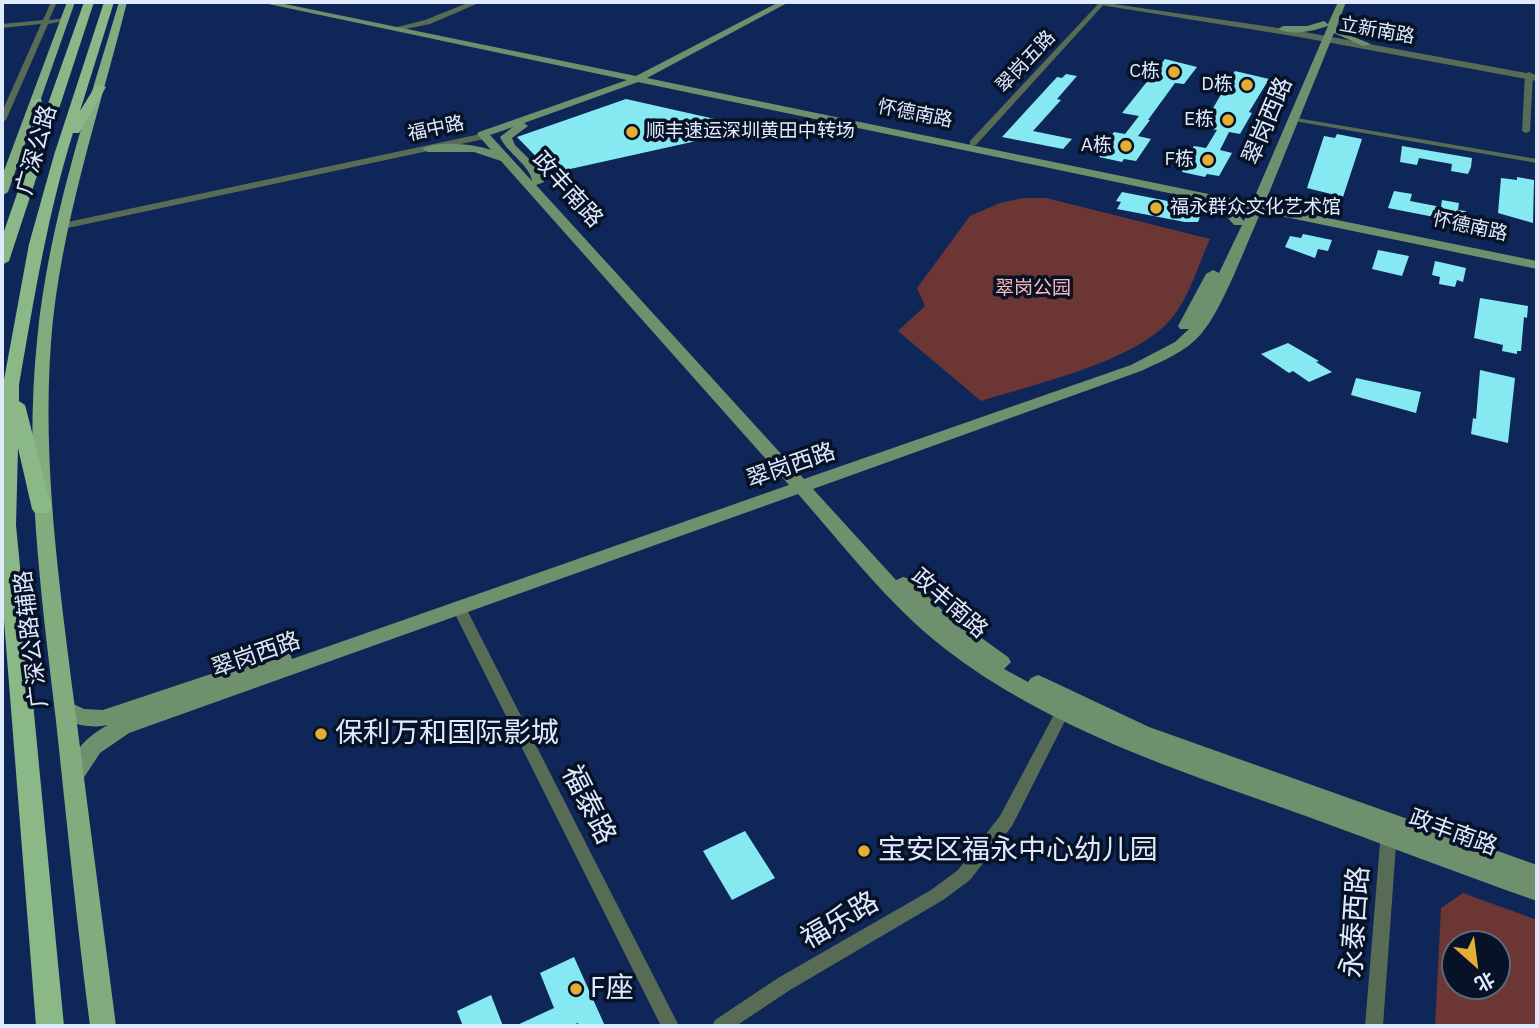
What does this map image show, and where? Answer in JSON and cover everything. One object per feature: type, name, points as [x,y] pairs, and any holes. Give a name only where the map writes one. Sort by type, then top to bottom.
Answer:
[{"type":"highway","name":"广深公路","points":[[2,261],[39,144],[89,2]]},
{"type":"highway","name":"广深公路","points":[[50,1026],[6,525],[11,385],[27,282],[60,155],[109,2]]},
{"type":"highway","points":[[60,155],[100,88]]},
{"type":"highway","points":[[37,100],[39,144]]},
{"type":"highway","points":[[11,385],[42,509]]},
{"type":"main road","points":[[2,192],[71,2]]},
{"type":"main road","name":"广深公路辅路","points":[[103,1026],[42,509],[39,435],[50,289],[64,224],[123,2]]},
{"type":"main road","name":"怀德南路","points":[[248,2],[307,12]]},
{"type":"main road","name":"怀德南路","points":[[263,2],[583,70],[642,79],[1186,191],[1253,202],[1537,265]]},
{"type":"main road","name":"怀德南路","points":[[285,2],[642,79]]},
{"type":"main road","name":"福中路","points":[[671,65],[785,2]]},
{"type":"main road","name":"福中路","points":[[488,133],[534,120],[642,79],[794,2]]},
{"type":"main road","name":"翠岗西路","points":[[65,708],[75,716],[87,719],[164,705],[459,608],[1152,351],[1169,341],[1190,318],[1238,222],[1253,202],[1294,119],[1334,2]]},
{"type":"main road","name":"翠岗西路","points":[[73,776],[84,754],[103,736],[164,705],[803,481],[1136,368],[1163,356],[1196,331],[1208,312],[1323,37],[1342,2]]},
{"type":"main road","points":[[1282,30],[1308,29],[1337,46],[1363,44]]},
{"type":"main road","points":[[1282,30],[1304,40],[1341,36],[1363,44]]},
{"type":"main road","points":[[599,68],[637,70],[671,65],[676,79],[697,90]]},
{"type":"main road","points":[[583,70],[607,81],[604,94],[652,89],[697,90]]},
{"type":"main road","name":"怀德南路","points":[[697,90],[973,143],[1537,259]]},
{"type":"main road","name":"福中路","points":[[488,133],[604,94]]},
{"type":"main road","points":[[534,120],[506,137],[510,146],[537,174],[538,182]]},
{"type":"main road","name":"政丰南路","points":[[488,133],[515,169],[803,481],[934,614],[963,637],[1033,681],[1142,733],[1390,829],[1537,890]]},
{"type":"main road","name":"政丰南路","points":[[488,133],[538,182],[932,629],[990,669],[1063,711],[1175,759],[1537,875]]},
{"type":"main road","points":[[428,149],[480,149],[515,169]]},
{"type":"main road","points":[[1186,191],[1225,207],[1238,222]]},
{"type":"street","points":[[2,120],[54,2]]},
{"type":"street","points":[[401,27],[427,22],[477,2]]},
{"type":"street","points":[[429,32],[426,28],[432,23],[485,2]]},
{"type":"street","points":[[1086,2],[1282,30]]},
{"type":"street","name":"翠岗五路","points":[[973,143],[1102,3]]},
{"type":"street","points":[[2,26],[66,20]]},
{"type":"street","name":"立新南路","points":[[1363,44],[1533,76]]},
{"type":"street","points":[[1526,131],[1533,76]]},
{"type":"street","points":[[1294,119],[1537,160]]},
{"type":"street","name":"福中路","points":[[64,224],[488,133]]},
{"type":"street","name":"福中路","points":[[64,224],[428,149],[488,133]]},
{"type":"street","name":"福泰路","points":[[459,608],[670,1026]]},
{"type":"street","name":"福乐路","points":[[721,1026],[784,984],[937,895],[964,875],[1006,821],[1063,711]]},
{"type":"street","name":"永泰西路","points":[[1374,1026],[1390,829]]},
{"type":"green space","name":"翠岗公园","points":[[1024,198],[1046,198],[1210,239],[1177,311],[1170,321],[1144,342],[1076,372],[981,401],[898,331],[925,306],[917,288],[970,216],[1000,203]]},
{"type":"green space","points":[[1463,893],[1537,920],[1537,1026],[1435,1026],[1441,908]]},
{"type":"building","points":[[1165,59],[1197,67],[1184,84],[1175,83],[1138,136],[1151,139],[1136,161],[1124,159],[1122,162],[1099,157],[1102,153],[1099,152],[1114,132],[1125,134],[1139,116],[1122,113]]},
{"type":"building","points":[[1235,71],[1269,79],[1249,112],[1252,113],[1240,134],[1229,132],[1220,150],[1232,153],[1219,176],[1207,174],[1205,177],[1182,172],[1184,168],[1181,167],[1194,146],[1206,148],[1217,130],[1202,127]]},
{"type":"building","points":[[1066,74],[1077,76],[1057,99],[1061,100],[1033,131],[1072,139],[1063,149],[1002,137],[1057,77],[1062,78]]},
{"type":"building","name":"顺丰速运深圳黄田中转场","points":[[626,99],[755,128],[552,173],[517,137]]},
{"type":"building","points":[[1337,134],[1362,139],[1343,197],[1307,188],[1324,136],[1335,138]]},
{"type":"building","points":[[1402,146],[1472,158],[1471,167],[1468,174],[1451,171],[1452,164],[1419,158],[1417,165],[1400,162]]},
{"type":"building","points":[[1517,177],[1534,180],[1533,223],[1498,213],[1501,178],[1517,180]]},
{"type":"building","points":[[1394,191],[1412,194],[1410,201],[1441,207],[1442,200],[1459,203],[1458,210],[1466,211],[1465,223],[1388,208]]},
{"type":"building","name":"福永群众文化艺术馆","points":[[1122,192],[1193,206],[1201,214],[1198,222],[1185,222],[1117,209],[1121,202],[1116,201]]},
{"type":"building","points":[[1303,234],[1332,240],[1328,251],[1318,249],[1315,258],[1285,247],[1290,236],[1301,238]]},
{"type":"building","points":[[1378,250],[1409,256],[1402,276],[1372,269]]},
{"type":"building","points":[[1435,261],[1466,268],[1463,282],[1457,280],[1455,287],[1439,284],[1440,277],[1432,275]]},
{"type":"building","points":[[1480,298],[1528,306],[1527,318],[1524,317],[1521,351],[1517,351],[1517,354],[1502,351],[1503,345],[1474,338]]},
{"type":"building","points":[[1288,343],[1332,372],[1309,382],[1293,371],[1289,373],[1261,354]]},
{"type":"building","points":[[1480,370],[1515,378],[1508,443],[1471,434],[1473,418],[1476,419]]},
{"type":"building","points":[[1356,378],[1421,392],[1416,413],[1351,395]]},
{"type":"building","points":[[745,831],[775,878],[732,900],[703,851]]},
{"type":"building","name":"F座","points":[[574,957],[605,1026],[579,1026],[578,1023],[570,1026],[515,1026],[554,1008],[540,973]]},
{"type":"building","points":[[491,995],[503,1026],[463,1026],[457,1011]]},
{"type":"place","name":"C栋","points":[[1174,72]]},
{"type":"place","name":"D栋","points":[[1247,85]]},
{"type":"place","name":"E栋","points":[[1228,120]]},
{"type":"place","name":"顺丰速运深圳黄田中转场","points":[[632,132]]},
{"type":"place","name":"A栋","points":[[1126,146]]},
{"type":"place","name":"F栋","points":[[1208,160]]},
{"type":"place","name":"福永群众文化艺术馆","points":[[1156,208]]},
{"type":"place","name":"保利万和国际影城","points":[[321,734]]},
{"type":"place","name":"宝安区福永中心幼儿园","points":[[864,851]]},
{"type":"place","name":"F座","points":[[576,989]]}]
